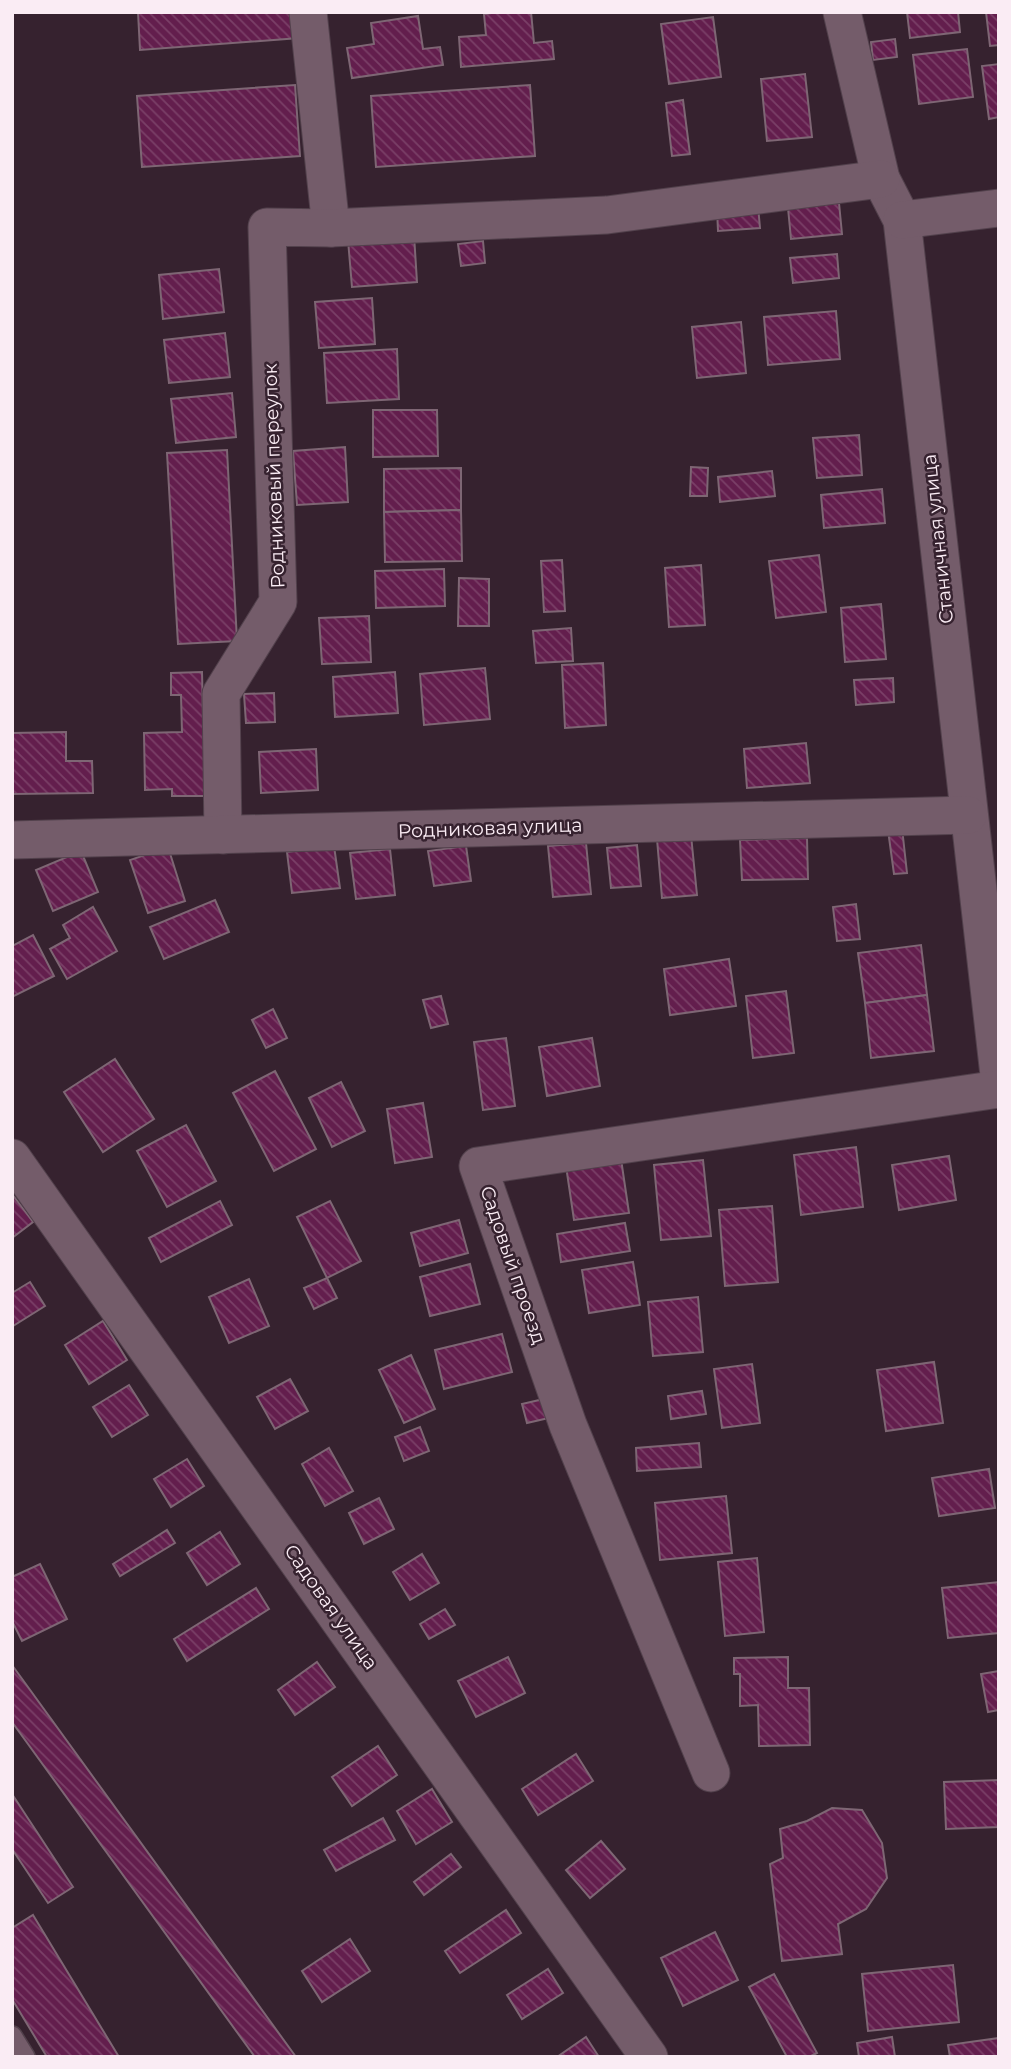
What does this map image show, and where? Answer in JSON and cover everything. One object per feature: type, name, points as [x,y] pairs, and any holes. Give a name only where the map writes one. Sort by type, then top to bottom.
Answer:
[{"type":"street","points":[[308,12],[331,228],[607,215],[881,179]]},
{"type":"street","name":"Станичная улица","points":[[842,12],[881,179],[902,220],[980,832],[999,1075]]},
{"type":"street","points":[[902,220],[999,208]]},
{"type":"street","name":"Родниковый переулок","points":[[223,835],[221,694],[278,602],[267,227],[331,228]]},
{"type":"street","name":"Родниковая улица","points":[[12,841],[223,835],[980,832]]},
{"type":"street","name":"Садовый проезд","points":[[711,1773],[568,1425],[478,1166],[999,1089]]},
{"type":"street","name":"Садовая улица","points":[[12,1158],[649,2057]]},
{"type":"lane","points":[[12,2036],[25,2057]]},
{"type":"building","points":[[138,12],[298,12],[299,38],[140,50]]},
{"type":"building","points":[[531,12],[534,43],[552,41],[554,59],[461,67],[459,37],[486,35],[484,14]]},
{"type":"building","points":[[907,12],[958,12],[960,32],[910,38]]},
{"type":"building","points":[[986,12],[999,12],[999,45],[990,46]]},
{"type":"building","points":[[418,16],[423,49],[440,47],[443,65],[352,78],[347,48],[374,44],[371,23]]},
{"type":"building","points":[[713,17],[721,77],[669,84],[661,24]]},
{"type":"building","points":[[895,39],[897,57],[873,60],[871,42]]},
{"type":"building","points":[[967,49],[973,97],[919,104],[913,55]]},
{"type":"building","points":[[999,64],[999,117],[989,119],[982,66]]},
{"type":"building","points":[[805,74],[812,137],[767,141],[761,79]]},
{"type":"building","points":[[295,85],[300,156],[142,167],[137,96]]},
{"type":"building","points":[[530,85],[535,156],[376,167],[371,96]]},
{"type":"building","points":[[683,100],[690,154],[672,156],[666,103]]},
{"type":"building","points":[[839,203],[842,234],[791,239],[788,208]]},
{"type":"building","points":[[758,206],[760,228],[718,231],[717,209]]},
{"type":"building","points":[[414,235],[417,282],[352,287],[348,240]]},
{"type":"building","points":[[483,241],[485,263],[461,266],[458,244]]},
{"type":"building","points":[[837,254],[839,278],[793,283],[790,258]]},
{"type":"building","points":[[219,269],[224,312],[163,319],[159,275]]},
{"type":"building","points":[[372,298],[375,344],[319,348],[315,302]]},
{"type":"building","points":[[836,311],[840,359],[768,365],[764,317]]},
{"type":"building","points":[[741,322],[746,373],[697,378],[692,327]]},
{"type":"building","points":[[225,333],[230,377],[169,383],[164,340]]},
{"type":"building","points":[[397,349],[399,399],[327,403],[324,353]]},
{"type":"building","points":[[232,393],[236,437],[176,443],[171,399]]},
{"type":"building","points":[[373,410],[437,410],[438,456],[373,457]]},
{"type":"building","points":[[859,435],[862,475],[817,478],[813,438]]},
{"type":"building","points":[[345,447],[348,502],[297,505],[293,451]]},
{"type":"building","points":[[227,450],[237,641],[178,644],[167,453]]},
{"type":"building","points":[[691,467],[708,468],[707,496],[690,496]]},
{"type":"building","points":[[461,468],[461,510],[384,512],[384,469]]},
{"type":"building","points":[[772,471],[775,496],[720,502],[718,477]]},
{"type":"building","points":[[882,489],[885,523],[824,528],[821,495]]},
{"type":"building","points":[[461,510],[462,561],[385,562],[384,512]]},
{"type":"building","points":[[819,555],[826,612],[776,618],[769,561]]},
{"type":"building","points":[[562,560],[565,611],[544,612],[541,561]]},
{"type":"building","points":[[701,565],[705,625],[669,627],[665,568]]},
{"type":"building","points":[[444,569],[445,606],[376,608],[375,571]]},
{"type":"building","points":[[459,578],[489,579],[489,626],[458,626]]},
{"type":"building","points":[[881,604],[886,659],[845,662],[841,608]]},
{"type":"building","points":[[369,616],[371,662],[322,664],[319,618]]},
{"type":"building","points":[[571,628],[573,661],[536,663],[533,631]]},
{"type":"building","points":[[603,663],[606,725],[565,728],[562,665]]},
{"type":"building","points":[[485,668],[490,719],[424,725],[420,674]]},
{"type":"building","points":[[202,672],[205,796],[172,796],[172,789],[145,790],[144,733],[182,732],[181,695],[171,695],[171,673]]},
{"type":"building","points":[[395,672],[398,713],[335,717],[333,677]]},
{"type":"building","points":[[893,678],[894,702],[856,705],[854,680]]},
{"type":"building","points":[[274,693],[275,722],[246,723],[244,694]]},
{"type":"building","points":[[66,732],[66,761],[92,761],[93,793],[12,794],[12,733]]},
{"type":"building","points":[[806,743],[810,783],[747,788],[744,749]]},
{"type":"building","points":[[316,749],[318,790],[261,793],[259,752]]},
{"type":"building","points":[[902,828],[907,873],[894,874],[888,830]]},
{"type":"building","points":[[691,835],[697,895],[662,898],[657,839]]},
{"type":"building","points":[[807,838],[808,879],[742,880],[740,840]]},
{"type":"building","points":[[586,843],[591,894],[553,897],[548,846]]},
{"type":"building","points":[[637,845],[641,886],[611,888],[607,848]]},
{"type":"building","points":[[334,846],[340,888],[292,893],[287,852]]},
{"type":"building","points":[[466,846],[471,881],[434,886],[428,851]]},
{"type":"building","points":[[168,847],[185,901],[148,913],[130,860]]},
{"type":"building","points":[[390,849],[395,895],[356,899],[350,853]]},
{"type":"building","points":[[81,851],[98,892],[53,911],[36,870]]},
{"type":"building","points":[[215,900],[229,932],[164,959],[150,927]]},
{"type":"building","points":[[856,904],[860,939],[837,941],[833,907]]},
{"type":"building","points":[[93,907],[117,951],[67,979],[50,949],[70,938],[63,925]]},
{"type":"building","points":[[33,935],[54,976],[12,997],[12,946]]},
{"type":"building","points":[[921,945],[927,995],[865,1003],[858,953]]},
{"type":"building","points":[[729,959],[736,1006],[670,1015],[664,969]]},
{"type":"building","points":[[786,991],[794,1053],[753,1058],[746,996]]},
{"type":"building","points":[[927,995],[934,1051],[871,1058],[865,1003]]},
{"type":"building","points":[[441,996],[448,1024],[431,1028],[423,1000]]},
{"type":"building","points":[[273,1009],[287,1038],[266,1048],[252,1020]]},
{"type":"building","points":[[506,1038],[515,1106],[483,1110],[474,1042]]},
{"type":"building","points":[[592,1038],[600,1086],[547,1096],[539,1047]]},
{"type":"building","points":[[115,1059],[154,1119],[103,1152],[64,1092]]},
{"type":"building","points":[[275,1071],[316,1149],[274,1171],[233,1093]]},
{"type":"building","points":[[341,1082],[365,1131],[332,1147],[309,1098]]},
{"type":"building","points":[[423,1103],[432,1157],[395,1163],[387,1109]]},
{"type":"building","points":[[186,1125],[216,1181],[167,1207],[137,1151]]},
{"type":"building","points":[[856,1147],[863,1207],[801,1215],[794,1155]]},
{"type":"building","points":[[949,1156],[956,1200],[899,1210],[892,1165]]},
{"type":"building","points":[[621,1159],[629,1213],[574,1220],[566,1166]]},
{"type":"building","points":[[703,1160],[711,1236],[661,1240],[654,1165]]},
{"type":"building","points":[[12,1194],[33,1222],[12,1238]]},
{"type":"building","points":[[220,1201],[232,1225],[161,1262],[149,1238]]},
{"type":"building","points":[[330,1201],[361,1261],[327,1278],[297,1217]]},
{"type":"building","points":[[772,1206],[778,1282],[725,1286],[719,1210]]},
{"type":"building","points":[[459,1220],[468,1253],[420,1266],[411,1233]]},
{"type":"building","points":[[625,1223],[630,1251],[561,1262],[557,1234]]},
{"type":"building","points":[[633,1262],[640,1305],[589,1313],[582,1270]]},
{"type":"building","points":[[470,1264],[480,1304],[430,1316],[420,1277]]},
{"type":"building","points":[[327,1278],[337,1298],[314,1309],[304,1288]]},
{"type":"building","points":[[249,1279],[269,1326],[229,1343],[209,1297]]},
{"type":"building","points":[[30,1282],[45,1306],[13,1326],[12,1293]]},
{"type":"building","points":[[698,1297],[703,1352],[653,1356],[648,1302]]},
{"type":"building","points":[[103,1321],[127,1360],[89,1384],[65,1345]]},
{"type":"building","points":[[502,1334],[512,1372],[444,1389],[435,1350]]},
{"type":"building","points":[[411,1355],[435,1409],[404,1423],[379,1370]]},
{"type":"building","points":[[934,1362],[943,1423],[886,1431],[877,1370]]},
{"type":"building","points":[[752,1364],[760,1423],[722,1428],[714,1369]]},
{"type":"building","points":[[290,1379],[308,1411],[275,1429],[257,1397]]},
{"type":"building","points":[[129,1385],[148,1415],[112,1437],[93,1407]]},
{"type":"building","points":[[702,1391],[706,1414],[671,1419],[668,1396]]},
{"type":"building","points":[[548,1398],[553,1417],[527,1423],[522,1404]]},
{"type":"building","points":[[420,1427],[429,1451],[404,1461],[395,1437]]},
{"type":"building","points":[[699,1443],[701,1467],[637,1471],[636,1448]]},
{"type":"building","points":[[329,1448],[353,1491],[325,1506],[302,1464]]},
{"type":"building","points":[[187,1459],[204,1486],[171,1507],[154,1479]]},
{"type":"building","points":[[989,1469],[995,1508],[939,1516],[932,1478]]},
{"type":"building","points":[[726,1496],[732,1553],[660,1560],[655,1503]]},
{"type":"building","points":[[379,1498],[394,1529],[364,1544],[349,1513]]},
{"type":"building","points":[[167,1530],[175,1543],[120,1576],[113,1564]]},
{"type":"building","points":[[220,1532],[240,1564],[207,1585],[187,1553]]},
{"type":"building","points":[[422,1554],[439,1583],[410,1600],[393,1572]]},
{"type":"building","points":[[757,1558],[764,1632],[725,1636],[718,1562]]},
{"type":"building","points":[[40,1564],[67,1619],[22,1641],[12,1621],[12,1577]]},
{"type":"building","points":[[999,1582],[999,1633],[948,1638],[942,1588]]},
{"type":"building","points":[[256,1588],[269,1609],[187,1661],[174,1639]]},
{"type":"building","points":[[445,1609],[455,1625],[429,1639],[420,1624]]},
{"type":"building","points":[[508,1657],[525,1693],[476,1717],[458,1681]]},
{"type":"building","points":[[788,1657],[788,1688],[809,1688],[810,1745],[759,1746],[758,1705],[740,1706],[740,1674],[734,1674],[734,1658]]},
{"type":"building","points":[[317,1662],[335,1687],[295,1715],[278,1690]]},
{"type":"building","points":[[12,1665],[296,2057],[255,2057],[12,1722]]},
{"type":"building","points":[[999,1671],[999,1710],[988,1712],[981,1674]]},
{"type":"building","points":[[378,1746],[397,1775],[352,1806],[332,1777]]},
{"type":"building","points":[[576,1754],[593,1781],[538,1815],[522,1789]]},
{"type":"building","points":[[999,1780],[999,1827],[946,1829],[944,1782]]},
{"type":"building","points":[[432,1789],[452,1822],[416,1844],[397,1811]]},
{"type":"building","points":[[12,1794],[73,1887],[48,1903],[12,1849]]},
{"type":"building","points":[[832,1808],[862,1810],[882,1843],[887,1878],[866,1909],[838,1924],[842,1954],[782,1961],[770,1864],[783,1858],[780,1829],[807,1821]]},
{"type":"building","points":[[383,1818],[395,1840],[336,1871],[324,1850]]},
{"type":"building","points":[[601,1841],[625,1869],[590,1898],[566,1870]]},
{"type":"building","points":[[451,1854],[461,1867],[424,1895],[414,1882]]},
{"type":"building","points":[[506,1910],[521,1933],[460,1973],[445,1951]]},
{"type":"building","points":[[33,1915],[119,2057],[47,2057],[12,1999],[12,1928]]},
{"type":"building","points":[[715,1932],[738,1980],[683,2006],[661,1958]]},
{"type":"building","points":[[350,1939],[370,1971],[322,2002],[302,1971]]},
{"type":"building","points":[[953,1965],[959,2022],[868,2031],[862,1974]]},
{"type":"building","points":[[548,1969],[563,1993],[522,2019],[507,1995]]},
{"type":"building","points":[[774,1974],[817,2053],[809,2057],[787,2057],[749,1987]]},
{"type":"building","points":[[586,2037],[599,2057],[557,2057]]},
{"type":"building","points":[[892,2037],[895,2057],[859,2057],[857,2043]]},
{"type":"building","points":[[999,2038],[999,2057],[950,2057],[948,2045]]}]
